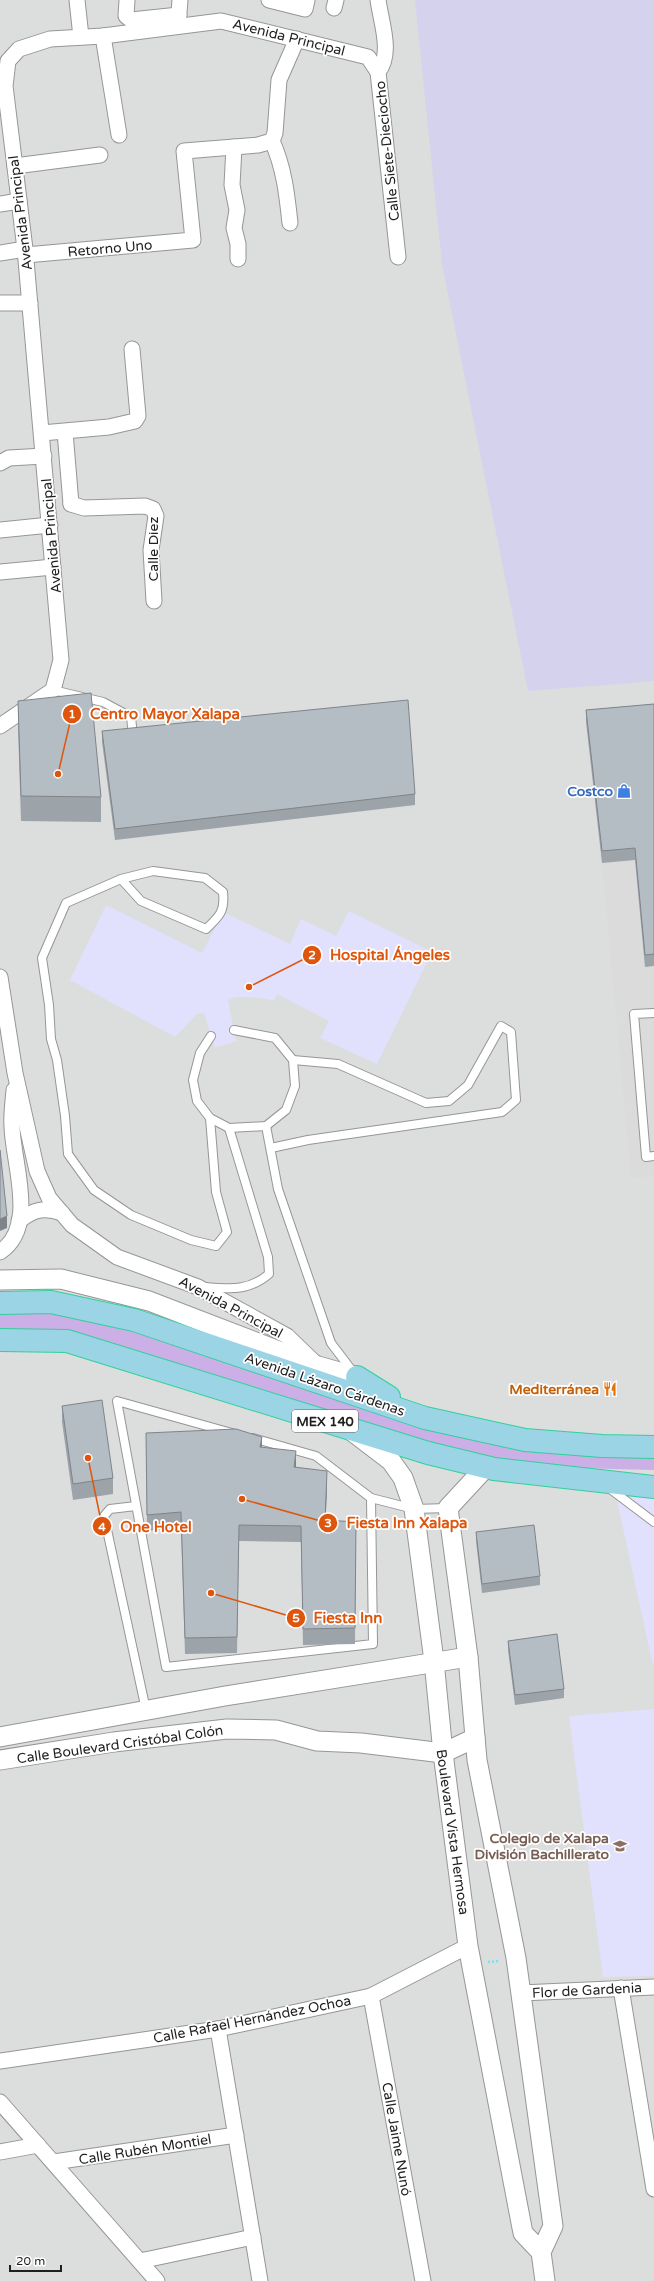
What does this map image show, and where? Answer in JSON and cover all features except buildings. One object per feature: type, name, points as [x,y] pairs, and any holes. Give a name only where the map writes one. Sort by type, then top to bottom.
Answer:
[{"type":"highway","name":"Avenida Lázaro Cárdenas","points":[[0,1303],[51,1302],[134,1320],[425,1418],[525,1440],[602,1446],[654,1447]]},
{"type":"highway","name":"MEX 140","points":[[0,1340],[66,1341],[428,1453],[486,1467],[654,1487]]},
{"type":"highway","points":[[357,1377],[425,1418]]},
{"type":"street","points":[[77,0],[81,37]]},
{"type":"street","points":[[127,0],[126,16],[130,20],[178,21],[180,0]]},
{"type":"street","name":"Calle Siete-Dieciocho","points":[[378,0],[386,54],[384,64],[378,72],[398,257]]},
{"type":"street","points":[[274,1],[306,4]]},
{"type":"street","name":"Avenida Principal","points":[[53,690],[61,660],[26,252],[15,166],[6,150],[4,60],[19,49],[50,38],[103,36],[178,21],[221,21],[368,57],[378,72]]},
{"type":"street","points":[[103,36],[119,135]]},
{"type":"street","points":[[290,223],[286,184],[278,153],[272,141],[275,132],[279,80],[297,39]]},
{"type":"street","points":[[238,259],[238,244],[234,228],[238,210],[232,185],[234,147],[265,144],[272,141]]},
{"type":"street","name":"Retorno Uno","points":[[0,253],[193,240],[184,151],[234,147]]},
{"type":"street","points":[[15,166],[100,155]]},
{"type":"street","points":[[0,204],[19,201]]},
{"type":"street","points":[[0,304],[30,303]]},
{"type":"street","points":[[42,433],[109,427],[135,421],[138,416],[132,349]]},
{"type":"street","points":[[64,432],[71,504]]},
{"type":"street","points":[[0,463],[9,458],[44,456]]},
{"type":"street","name":"Calle Diez","points":[[49,510],[68,508],[71,504],[84,508],[145,506],[153,509],[156,516],[151,550],[154,601]]},
{"type":"street","points":[[0,530],[50,525]]},
{"type":"street","points":[[0,572],[53,567]]},
{"type":"street","points":[[0,726],[53,690]]},
{"type":"street","name":"Avenida Principal","points":[[1,986],[15,1073],[37,1171],[49,1198],[62,1214],[72,1225],[117,1257],[198,1287],[286,1336],[318,1366]]},
{"type":"street","name":"Avenida Principal","points":[[0,1252],[17,1234],[21,1212],[19,1179],[12,1127],[15,1073]]},
{"type":"street","points":[[19,1221],[29,1213],[40,1210],[51,1209],[62,1214]]},
{"type":"street","name":"Avenida Lázaro Cárdenas","points":[[0,1280],[62,1278],[149,1300],[318,1366],[357,1377]]},
{"type":"street","name":"Boulevard Vista Hermosa","points":[[348,1428],[391,1461],[403,1478],[414,1509],[434,1661],[443,1753],[470,1955],[522,2233],[541,2252]]},
{"type":"street","points":[[486,1467],[448,1508],[468,1657],[475,1738],[516,1958],[553,2226],[541,2252],[545,2281]]},
{"type":"street","name":"Calle Boulevard Cristóbal Colón","points":[[0,1736],[434,1661],[468,1657]]},
{"type":"street","name":"Calle Boulevard Cristóbal Colón","points":[[0,1760],[114,1742],[227,1729],[276,1730],[317,1741],[361,1743],[443,1753]]},
{"type":"street","points":[[443,1753],[475,1738]]},
{"type":"street","name":"Calle Rafael Hernández Ochoa","points":[[0,2061],[218,2029],[371,1996],[470,1955]]},
{"type":"street","name":"Flor de Gardenia","points":[[521,1993],[654,1987]]},
{"type":"street","points":[[621,1988],[654,2189]]},
{"type":"street","name":"Calle Jaime Nunó","points":[[371,1996],[423,2281]]},
{"type":"street","points":[[218,2029],[260,2281]]},
{"type":"street","points":[[0,2102],[157,2281]]},
{"type":"street","name":"Calle Rubén Montiel","points":[[54,2162],[236,2135]]},
{"type":"street","points":[[0,2152],[38,2145]]},
{"type":"street","points":[[140,2261],[252,2237]]},
{"type":"lane","points":[[53,690],[103,702],[131,717],[133,736]]},
{"type":"lane","points":[[122,879],[141,901],[206,929],[216,920],[224,907],[223,892],[205,878],[153,871],[122,879],[66,903],[42,958],[49,1005],[51,1039],[57,1060],[66,1116],[68,1154],[94,1190],[131,1215],[191,1240],[216,1246],[227,1232],[216,1192],[210,1118]]},
{"type":"lane","points":[[654,1013],[634,1014],[646,1157],[654,1156]]},
{"type":"lane","points":[[271,1148],[308,1140],[502,1112],[516,1100],[511,1032],[501,1026],[468,1085],[449,1102],[426,1103],[338,1064],[293,1060]]},
{"type":"lane","points":[[211,1036],[200,1053],[193,1080],[197,1101],[210,1118],[229,1128],[266,1126],[286,1110],[296,1086],[293,1060],[275,1038],[234,1030]]},
{"type":"lane","points":[[266,1126],[278,1189],[331,1343],[357,1377]]},
{"type":"lane","points":[[198,1287],[239,1289],[259,1282],[269,1274],[268,1257],[229,1128]]},
{"type":"lane","points":[[371,1498],[373,1644],[166,1667],[117,1401],[316,1456],[371,1498],[414,1509],[448,1508]]},
{"type":"lane","points":[[602,1482],[654,1522]]},
{"type":"lane","points":[[136,1506],[110,1509],[104,1516],[146,1710]]},
{"type":"path","points":[[470,1955],[516,1958]]},
{"type":"shaded area","points":[[0,0],[654,0],[654,2281],[0,2281]]},
{"type":"shaded area","points":[[415,0],[654,0],[654,681],[528,691],[442,264]]},
{"type":"shaded area","points":[[635,860],[645,967],[654,966],[654,1176],[631,1178],[602,863]]},
{"type":"shaded area","points":[[106,905],[202,953],[223,912],[290,944],[301,919],[336,936],[349,911],[432,952],[377,1064],[320,1038],[329,1021],[277,994],[274,1000],[235,997],[228,1000],[236,1041],[215,1048],[204,1013],[197,1014],[175,1037],[70,980]]},
{"type":"shaded area","points":[[0,1310],[52,1311],[184,1345],[425,1422],[654,1450],[654,1470],[496,1466],[314,1413],[0,1336]]},
{"type":"shaded area","points":[[616,1496],[654,1498],[654,1665],[652,1661]]},
{"type":"shaded area","name":"Colegio de Xalapa División Bachillerato","points":[[654,1709],[654,1976],[603,1977],[569,1716]]},
{"type":"place","name":"Centro Mayor Xalapa","points":[[58,774]]},
{"type":"place","name":"Costco","points":[[624,791]]},
{"type":"place","name":"Hospital Ángeles","points":[[249,987]]},
{"type":"place","name":"Mediterránea","points":[[610,1389]]},
{"type":"place","name":"One Hotel","points":[[88,1458]]},
{"type":"place","name":"Fiesta Inn Xalapa","points":[[242,1499]]},
{"type":"place","name":"Fiesta Inn","points":[[211,1593]]},
{"type":"place","name":"Colegio de Xalapa División Bachillerato","points":[[620,1846]]}]
